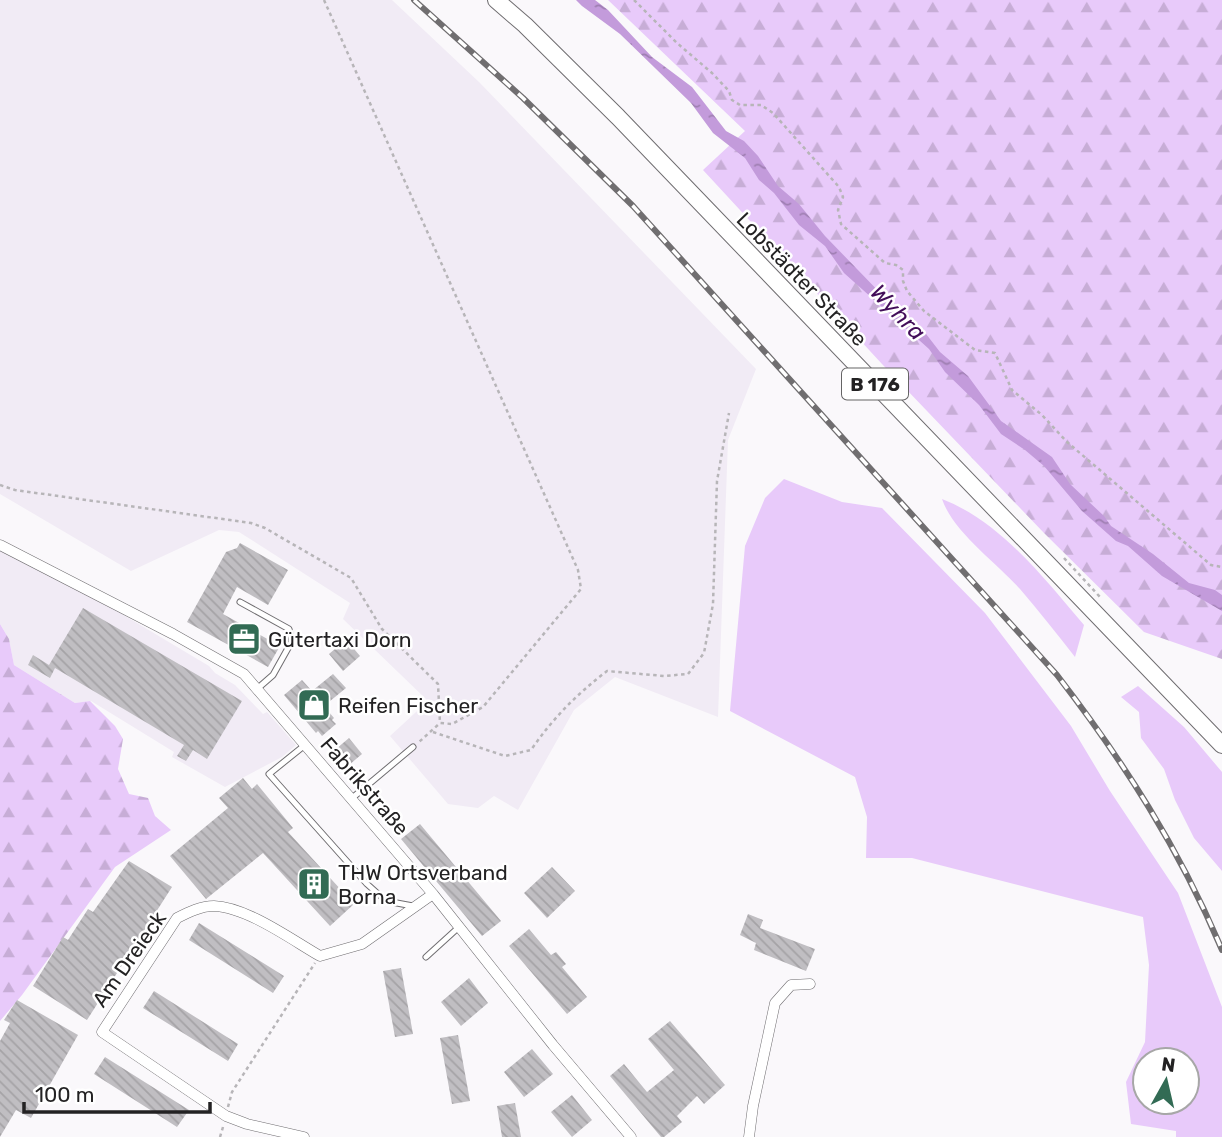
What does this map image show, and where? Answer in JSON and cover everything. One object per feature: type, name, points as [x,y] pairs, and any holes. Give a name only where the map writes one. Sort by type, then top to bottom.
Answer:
[{"type":"main road","name":"Lobstädter Straße","points":[[496,0],[618,117],[1222,745]]},
{"type":"street","name":"Fabrikstraße","points":[[0,545],[244,674],[433,894],[553,1045],[631,1137]]},
{"type":"street","points":[[320,956],[362,944],[433,894]]},
{"type":"street","name":"Am Dreieck","points":[[304,1137],[247,1124],[226,1116],[102,1032],[177,918],[197,909],[216,906],[245,914],[320,956]]},
{"type":"street","points":[[749,1137],[775,1003],[791,985],[810,984]]},
{"type":"lane","points":[[240,602],[289,628],[292,641],[273,675],[257,689]]},
{"type":"lane","points":[[305,745],[269,774],[367,884],[386,901],[415,907]]},
{"type":"lane","points":[[351,799],[413,747]]},
{"type":"lane","points":[[426,957],[459,927]]},
{"type":"path","points":[[324,0],[578,570],[581,589],[483,707],[452,724],[440,723]]},
{"type":"path","points":[[634,0],[712,73],[729,91],[732,100],[740,105],[761,105],[773,113],[839,187],[843,197],[838,209],[841,224],[886,263],[903,270],[902,281],[923,311],[975,350],[995,353],[1012,390],[1042,415],[1067,442],[1212,565],[1222,568]]},
{"type":"path","points":[[431,732],[505,756],[531,750],[552,720],[582,690],[607,671],[664,676],[688,674],[704,653],[713,604],[717,481],[729,413]]},
{"type":"path","points":[[0,485],[15,491],[251,523],[265,528],[351,578],[382,629],[438,684],[440,723],[413,747]]},
{"type":"path","points":[[220,1137],[232,1091],[320,956]]},
{"type":"shaded area","points":[[0,0],[392,0],[479,82],[756,369],[728,440],[718,717],[615,677],[574,710],[518,810],[494,796],[478,808],[448,804],[390,736],[428,701],[343,619],[350,603],[239,532],[219,530],[131,571],[0,494]]},
{"type":"shaded area","points":[[0,549],[90,595],[209,666],[215,673],[235,685],[263,714],[267,712],[296,745],[282,757],[225,787],[172,757],[174,752],[91,701],[75,703],[14,665],[9,639],[0,624]]},
{"type":"green space","points":[[608,0],[1222,0],[1222,659],[1144,632],[1044,533],[882,364],[703,170],[745,131]]},
{"type":"green space","points":[[784,479],[842,502],[882,508],[985,613],[1071,726],[1110,791],[1178,893],[1222,1007],[1222,1137],[1176,1137],[1176,1131],[1131,1124],[1126,1082],[1131,1071],[1131,1116],[1201,1116],[1201,1046],[1143,1046],[1149,965],[1143,917],[912,858],[866,858],[867,817],[855,777],[730,711],[745,546],[765,498]]},
{"type":"green space","points":[[942,499],[963,509],[1002,537],[1037,571],[1084,625],[1075,657],[1020,589],[965,535]]},
{"type":"green space","points":[[0,624],[9,639],[14,665],[75,703],[90,701],[115,726],[123,739],[118,769],[129,794],[148,798],[155,816],[171,830],[115,867],[0,1021]]},
{"type":"green space","points":[[1138,686],[1184,727],[1222,772],[1222,871],[1194,838],[1175,800],[1164,769],[1141,738],[1139,712],[1121,697]]},
{"type":"water","name":"Wyhra","points":[[576,0],[595,0],[608,10],[652,57],[692,87],[726,131],[744,141],[758,156],[778,186],[799,204],[825,236],[888,301],[923,330],[940,352],[968,376],[1001,421],[1052,457],[1070,484],[1111,526],[1153,554],[1189,583],[1215,590],[1222,595],[1222,611],[1162,576],[1082,511],[1044,466],[1001,434],[979,405],[945,372],[929,349],[844,273],[825,246],[799,225],[774,193],[759,180],[745,158],[713,133],[691,103],[620,34]]},
{"type":"building","points":[[240,543],[288,570],[268,605],[237,587],[223,614],[280,646],[268,667],[187,622],[226,552],[237,548]]},
{"type":"building","points":[[83,608],[242,701],[207,759],[193,750],[186,761],[177,756],[184,745],[55,668],[50,678],[28,665],[33,655],[49,665]]},
{"type":"building","points":[[350,636],[358,645],[354,649],[360,656],[343,671],[329,654]]},
{"type":"building","points":[[333,674],[346,688],[324,706],[336,724],[322,736],[318,731],[316,733],[284,695],[302,680],[312,691]]},
{"type":"building","points":[[349,738],[362,754],[349,765],[336,749]]},
{"type":"building","points":[[243,778],[252,789],[257,784],[293,828],[288,832],[354,904],[330,926],[263,853],[206,899],[170,856],[228,808],[219,798]]},
{"type":"building","points":[[420,824],[501,921],[482,936],[401,839]]},
{"type":"building","points":[[129,861],[172,887],[87,1020],[33,986],[63,937],[68,940],[88,909],[93,912]]},
{"type":"building","points":[[552,867],[575,891],[547,918],[524,893]]},
{"type":"building","points":[[748,914],[763,920],[760,928],[815,949],[806,971],[754,950],[756,943],[740,935]]},
{"type":"building","points":[[199,923],[284,976],[273,993],[189,940]]},
{"type":"building","points":[[529,929],[551,955],[556,952],[566,964],[562,967],[587,997],[567,1014],[509,946]]},
{"type":"building","points":[[401,968],[413,1034],[395,1037],[383,971]]},
{"type":"building","points":[[469,978],[488,1003],[461,1026],[441,1002]]},
{"type":"building","points":[[154,991],[238,1044],[228,1061],[143,1008]]},
{"type":"building","points":[[17,1000],[78,1035],[31,1118],[16,1110],[0,1137],[0,1041],[10,1023],[4,1020]]},
{"type":"building","points":[[670,1021],[725,1085],[704,1104],[697,1096],[677,1116],[682,1122],[661,1137],[610,1076],[624,1064],[647,1092],[674,1070],[648,1039]]},
{"type":"building","points":[[458,1035],[470,1101],[452,1104],[440,1038]]},
{"type":"building","points":[[532,1049],[553,1074],[524,1097],[504,1072]]},
{"type":"building","points":[[105,1057],[189,1110],[177,1127],[94,1074]]},
{"type":"building","points":[[572,1095],[592,1120],[572,1137],[551,1112]]},
{"type":"building","points":[[515,1103],[521,1137],[502,1137],[497,1106]]},
{"type":"railway","points":[[414,0],[523,98],[633,206],[1057,675],[1105,740],[1169,841],[1222,950]]},
{"type":"place","name":"Gütertaxi Dorn","points":[[244,639]]},
{"type":"place","name":"Reifen Fischer","points":[[314,705]]},
{"type":"place","name":"THW Ortsverband Borna","points":[[314,884]]}]
